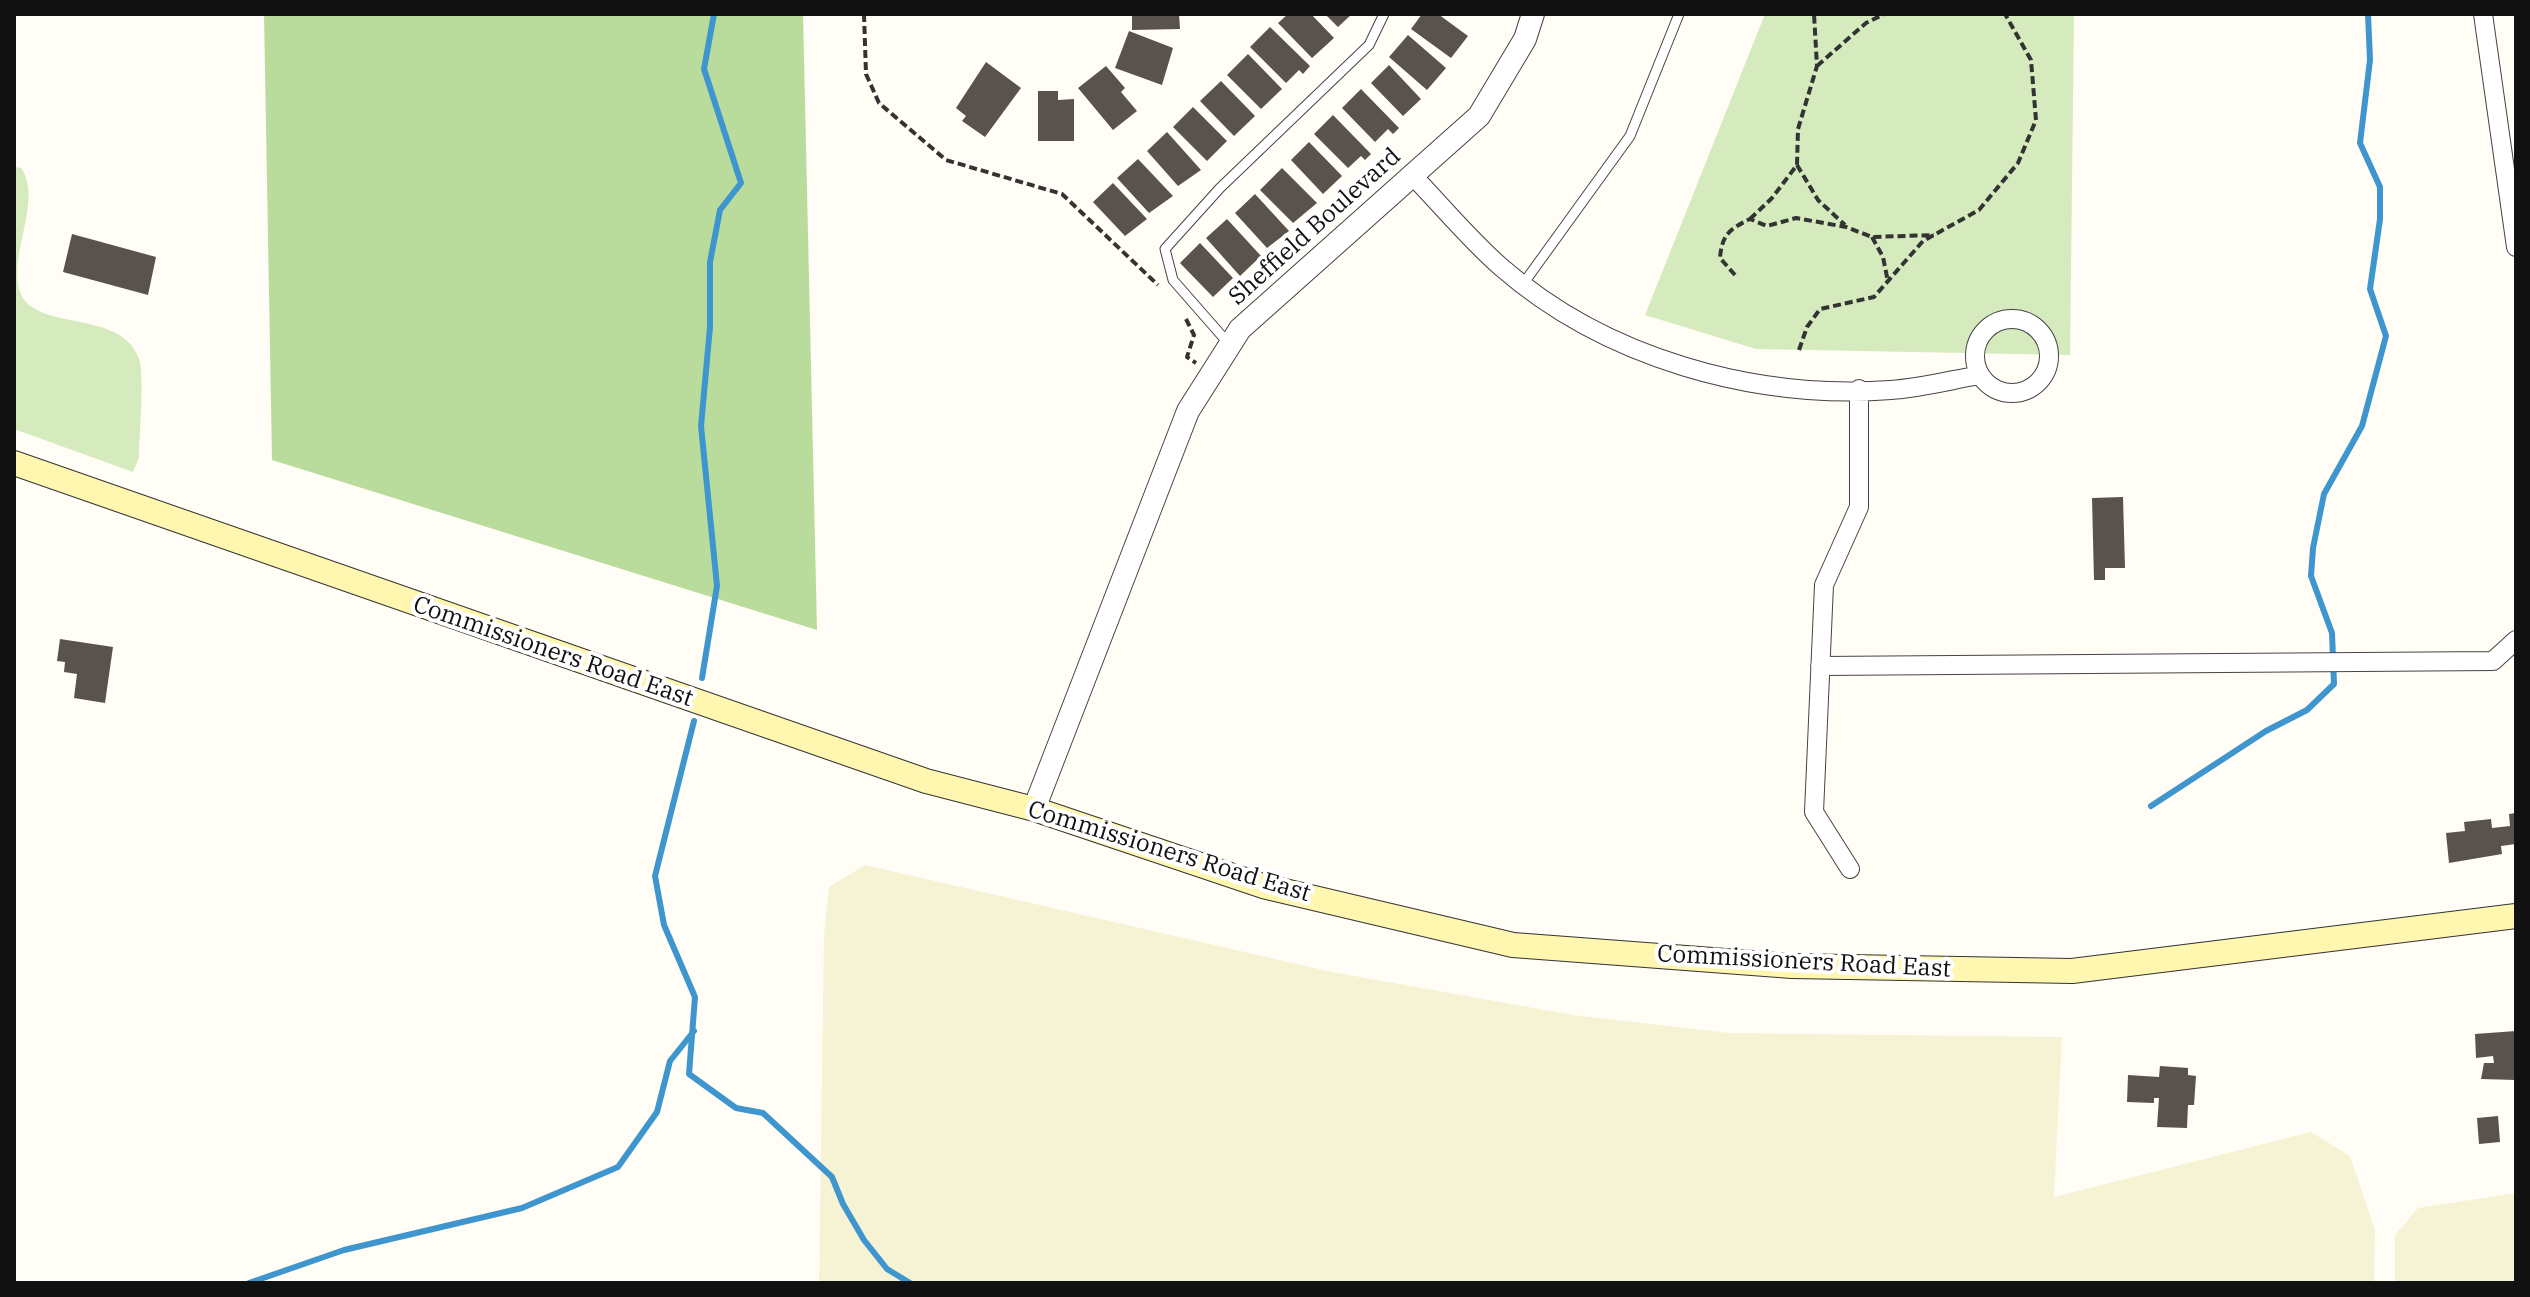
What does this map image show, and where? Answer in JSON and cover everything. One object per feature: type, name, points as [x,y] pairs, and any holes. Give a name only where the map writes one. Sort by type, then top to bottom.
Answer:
[{"type":"main road","name":"Commissioners Road East","points":[[14,463],[926,781],[1034,809],[1263,886],[1513,945],[1761,964],[2072,971],[2516,916]]},
{"type":"street","name":"Sheffield Boulevard","points":[[1034,809],[1183,419],[1230,344],[1240,329],[1479,116],[1525,39],[1533,14]]},
{"type":"street","points":[[2483,14],[2516,247]]},
{"type":"street","points":[[1413,176],[1500,266],[1523,284],[1594,330],[1643,352],[1712,375],[1797,388],[1891,390],[1980,375]]},
{"type":"street","points":[[2011,319],[2024,320],[2044,336],[2050,361],[2046,373],[2027,390],[2004,393],[1993,388],[1980,375],[1976,347],[1988,327],[2011,319]]},
{"type":"street","points":[[1850,869],[1814,812],[1824,585],[1859,507],[1859,389]]},
{"type":"street","points":[[1820,666],[2493,661],[2516,640]]},
{"type":"lane","points":[[1230,344],[1173,280],[1165,249],[1220,188],[1369,45],[1384,14]]},
{"type":"lane","points":[[1523,284],[1630,136],[1679,14]]},
{"type":"path","points":[[864,14],[866,74],[879,103],[946,160],[1062,194],[1165,292]]},
{"type":"path","points":[[1814,14],[1817,66],[1798,129],[1797,165],[1818,200],[1846,227]]},
{"type":"path","points":[[1817,66],[1866,23],[1884,14]]},
{"type":"path","points":[[1799,350],[1807,327],[1820,309],[1874,297],[1923,241],[1979,210],[2018,163],[2036,120],[2031,60],[2005,14]]},
{"type":"path","points":[[1735,275],[1720,258],[1722,240],[1729,230],[1750,219],[1772,198],[1797,165]]},
{"type":"path","points":[[1750,219],[1767,226],[1796,218],[1846,227],[1872,237],[1936,235]]},
{"type":"path","points":[[1872,237],[1883,257],[1888,282]]},
{"type":"path","points":[[1183,313],[1194,335],[1187,357],[1212,373]]},
{"type":"shaded area","points":[[865,865],[1332,972],[1573,1015],[1729,1033],[2062,1037],[2054,1197],[2311,1132],[2350,1156],[2375,1230],[2374,1283],[819,1283],[824,935],[829,887]]},
{"type":"shaded area","points":[[2516,1193],[2516,1283],[2395,1283],[2395,1235],[2418,1208]]},
{"type":"green space","points":[[264,14],[803,14],[817,630],[272,460]]},
{"type":"green space","points":[[1765,14],[2074,14],[2070,355],[1756,349],[1645,315]]},
{"type":"green space","points":[[14,167],[21,168],[29,196],[18,264],[21,294],[30,306],[44,313],[116,333],[130,343],[139,359],[142,392],[139,457],[133,472],[14,429]]},
{"type":"building","points":[[1132,14],[1179,14],[1180,29],[1132,30]]},
{"type":"building","points":[[1288,14],[1311,14],[1334,38],[1312,58],[1278,23]]},
{"type":"building","points":[[1325,14],[1352,14],[1338,27]]},
{"type":"building","points":[[1422,14],[1438,14],[1468,36],[1451,58],[1411,29]]},
{"type":"building","points":[[1270,27],[1310,66],[1303,74],[1299,70],[1286,83],[1250,47]]},
{"type":"building","points":[[1129,31],[1173,48],[1162,85],[1115,68]]},
{"type":"building","points":[[1408,35],[1446,68],[1427,90],[1389,57]]},
{"type":"building","points":[[1248,54],[1282,89],[1261,109],[1227,75]]},
{"type":"building","points":[[986,62],[1021,88],[985,137],[962,121],[966,116],[956,108]]},
{"type":"building","points":[[1389,65],[1421,99],[1403,116],[1371,83]]},
{"type":"building","points":[[1106,66],[1125,88],[1121,92],[1137,111],[1113,130],[1078,88]]},
{"type":"building","points":[[1221,81],[1255,116],[1234,136],[1200,101]]},
{"type":"building","points":[[1361,89],[1399,128],[1393,134],[1388,129],[1375,142],[1342,108]]},
{"type":"building","points":[[1038,91],[1058,91],[1058,100],[1074,99],[1074,141],[1038,141]]},
{"type":"building","points":[[1193,107],[1227,141],[1207,161],[1173,127]]},
{"type":"building","points":[[1333,115],[1371,154],[1365,160],[1361,156],[1348,168],[1314,134]]},
{"type":"building","points":[[1167,132],[1201,170],[1178,186],[1147,151]]},
{"type":"building","points":[[1309,142],[1342,176],[1323,194],[1291,160]]},
{"type":"building","points":[[1138,159],[1173,196],[1149,213],[1117,178]]},
{"type":"building","points":[[1282,168],[1317,203],[1293,223],[1260,190]]},
{"type":"building","points":[[1113,183],[1147,219],[1125,236],[1093,202]]},
{"type":"building","points":[[1255,194],[1289,231],[1267,248],[1235,213]]},
{"type":"building","points":[[1227,219],[1261,256],[1240,276],[1206,238]]},
{"type":"building","points":[[72,234],[156,257],[148,295],[63,272]]},
{"type":"building","points":[[1200,243],[1233,278],[1213,297],[1180,263]]},
{"type":"building","points":[[2123,497],[2125,568],[2105,568],[2105,580],[2094,580],[2092,498]]},
{"type":"building","points":[[60,639],[113,647],[105,703],[74,698],[77,674],[64,672],[65,662],[57,661]]},
{"type":"building","points":[[2516,813],[2516,844],[2501,846],[2502,854],[2449,863],[2446,833],[2465,831],[2464,822],[2491,819],[2492,828],[2510,826],[2509,814]]},
{"type":"building","points":[[2516,1031],[2516,1080],[2481,1079],[2484,1063],[2494,1063],[2493,1056],[2476,1058],[2475,1034]]},
{"type":"building","points":[[2160,1066],[2188,1068],[2188,1075],[2196,1076],[2194,1105],[2188,1105],[2187,1128],[2157,1127],[2159,1098],[2154,1098],[2154,1103],[2127,1102],[2128,1075],[2159,1077]]},
{"type":"building","points":[[2498,1116],[2500,1142],[2479,1144],[2477,1118]]},
{"type":"waterway","points":[[702,678],[717,586],[701,426],[710,327],[710,262],[720,210],[741,183],[704,69],[714,14]]},
{"type":"waterway","points":[[2151,806],[2266,731],[2307,710],[2334,684],[2332,633],[2311,576],[2313,548],[2324,494],[2362,426],[2386,336],[2370,289],[2380,219],[2380,187],[2360,143],[2370,60],[2368,14]]},
{"type":"waterway","points":[[694,721],[655,876],[664,925],[695,997],[689,1074],[736,1108],[763,1113],[832,1177],[843,1204],[864,1240],[887,1269],[910,1283]]},
{"type":"waterway","points":[[249,1283],[344,1250],[522,1208],[618,1167],[657,1112],[670,1061],[694,1031]]}]
